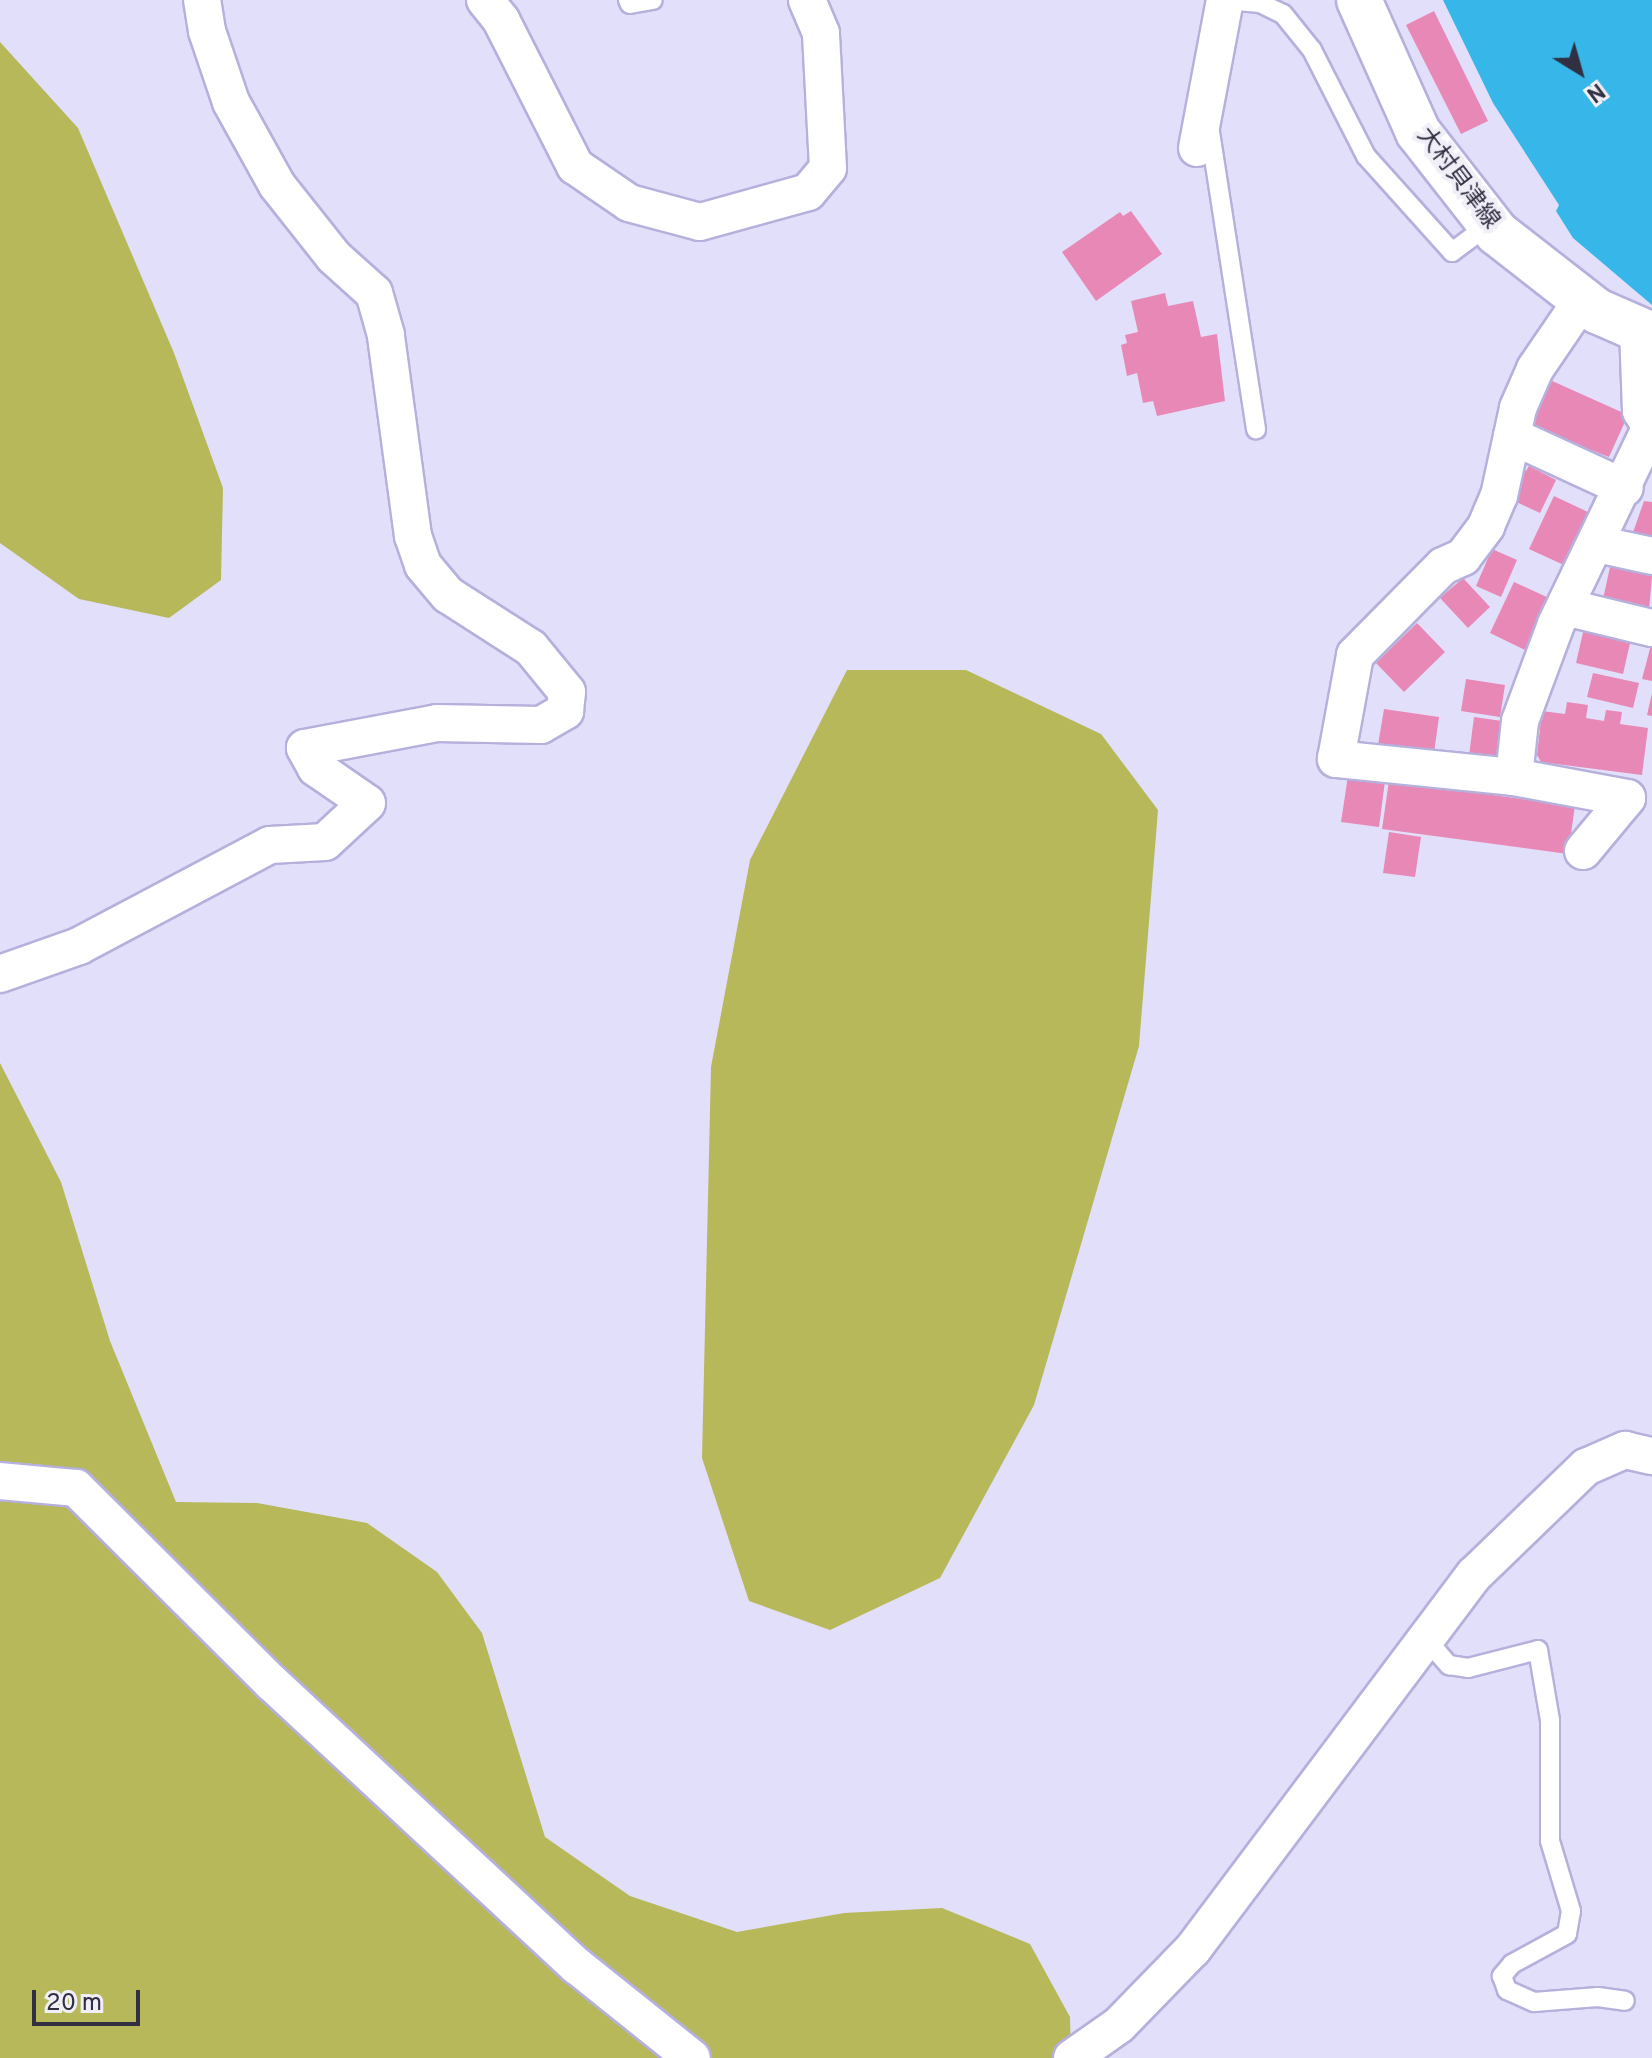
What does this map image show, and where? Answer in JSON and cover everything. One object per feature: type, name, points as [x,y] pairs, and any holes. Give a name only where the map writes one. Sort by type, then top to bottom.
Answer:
[{"type":"main road","name":"大村貝津線","points":[[1359,0],[1418,132],[1490,224],[1582,300],[1645,332]]},
{"type":"street","points":[[0,974],[79,946],[270,845],[325,842],[367,803],[316,768],[305,748],[437,723],[541,725],[565,711],[567,692],[531,648],[448,595],[423,565],[413,536],[386,335],[374,293],[334,257],[277,185],[231,102],[207,31],[202,0]]},
{"type":"street","points":[[485,0],[575,166],[629,203],[700,222],[808,192],[828,168],[821,33],[807,0]]},
{"type":"street","points":[[1197,148],[1225,0]]},
{"type":"street","points":[[1582,300],[1535,369],[1512,436],[1499,496],[1478,536],[1463,557],[1443,566],[1355,655],[1336,759],[1514,777],[1627,798],[1583,851]]},
{"type":"street","points":[[1514,777],[1520,721],[1565,607],[1625,488],[1651,427],[1641,411],[1645,332]]},
{"type":"street","points":[[1512,436],[1625,488]]},
{"type":"street","points":[[1597,544],[1652,556]]},
{"type":"street","points":[[1565,607],[1652,628]]},
{"type":"street","points":[[1072,2058],[1119,2025],[1193,1949],[1474,1575],[1586,1467],[1625,1450],[1652,1456]]},
{"type":"street","points":[[0,1481],[76,1488],[396,1799],[577,1966],[692,2058]]},
{"type":"lane","points":[[628,0],[653,0]]},
{"type":"lane","points":[[1225,0],[1260,3],[1283,14],[1312,50],[1366,156],[1452,252],[1490,224]]},
{"type":"lane","points":[[1207,97],[1215,184],[1256,429]]},
{"type":"lane","points":[[1426,1639],[1449,1665],[1468,1668],[1538,1650],[1550,1720],[1550,1841],[1571,1911],[1567,1934],[1512,1964],[1502,1976],[1507,1990],[1534,2002],[1598,1997],[1625,2001]]},
{"type":"shaded area","points":[[0,42],[78,128],[174,353],[223,488],[221,580],[169,618],[79,599],[0,543]]},
{"type":"shaded area","points":[[847,670],[966,670],[1101,734],[1158,810],[1139,1046],[1034,1405],[940,1578],[830,1630],[749,1601],[702,1458],[711,1067],[750,860]]},
{"type":"shaded area","points":[[0,1063],[61,1182],[110,1341],[176,1502],[257,1503],[367,1523],[437,1572],[482,1633],[545,1837],[630,1896],[737,1932],[844,1913],[942,1908],[1030,1944],[1070,2017],[1071,2058],[0,2058]]},
{"type":"water","points":[[1443,0],[1652,0],[1652,305],[1573,238],[1556,211],[1559,205],[1493,103]]},
{"type":"building","points":[[1434,11],[1488,121],[1461,134],[1406,25]]},
{"type":"building","points":[[1131,211],[1162,254],[1096,301],[1062,252],[1120,212],[1123,216]]},
{"type":"building","points":[[1165,293],[1168,306],[1193,301],[1201,337],[1217,334],[1225,401],[1157,416],[1153,401],[1143,403],[1137,373],[1127,376],[1121,345],[1127,343],[1125,335],[1138,332],[1131,301]]},
{"type":"building","points":[[1550,380],[1628,415],[1609,457],[1529,426]]},
{"type":"building","points":[[1529,466],[1556,480],[1540,513],[1512,500],[1520,468],[1526,471]]},
{"type":"building","points":[[1554,496],[1590,513],[1566,566],[1529,549]]},
{"type":"building","points":[[1644,501],[1652,502],[1652,543],[1631,538]]},
{"type":"building","points":[[1492,549],[1517,560],[1501,597],[1476,586]]},
{"type":"building","points":[[1610,567],[1652,576],[1649,610],[1603,599]]},
{"type":"building","points":[[1463,578],[1490,607],[1468,628],[1440,598]]},
{"type":"building","points":[[1514,582],[1551,599],[1527,651],[1490,633]]},
{"type":"building","points":[[1417,623],[1445,652],[1404,692],[1376,663]]},
{"type":"building","points":[[1584,628],[1631,639],[1623,674],[1576,663]]},
{"type":"building","points":[[1652,641],[1652,681],[1642,679]]},
{"type":"building","points":[[1593,673],[1639,683],[1633,708],[1587,697]]},
{"type":"building","points":[[1466,679],[1505,685],[1500,717],[1461,711]]},
{"type":"building","points":[[1652,693],[1652,716],[1647,715]]},
{"type":"building","points":[[1567,702],[1588,705],[1586,718],[1604,721],[1606,710],[1622,712],[1620,724],[1648,728],[1642,775],[1541,762],[1537,755],[1542,711],[1565,714]]},
{"type":"building","points":[[1384,709],[1439,717],[1434,753],[1378,745]]},
{"type":"building","points":[[1474,717],[1502,721],[1497,759],[1469,756]]},
{"type":"building","points":[[1348,776],[1385,781],[1379,827],[1341,822]]},
{"type":"building","points":[[1389,781],[1575,806],[1568,854],[1382,829]]},
{"type":"building","points":[[1389,832],[1421,837],[1415,877],[1383,873]]}]
